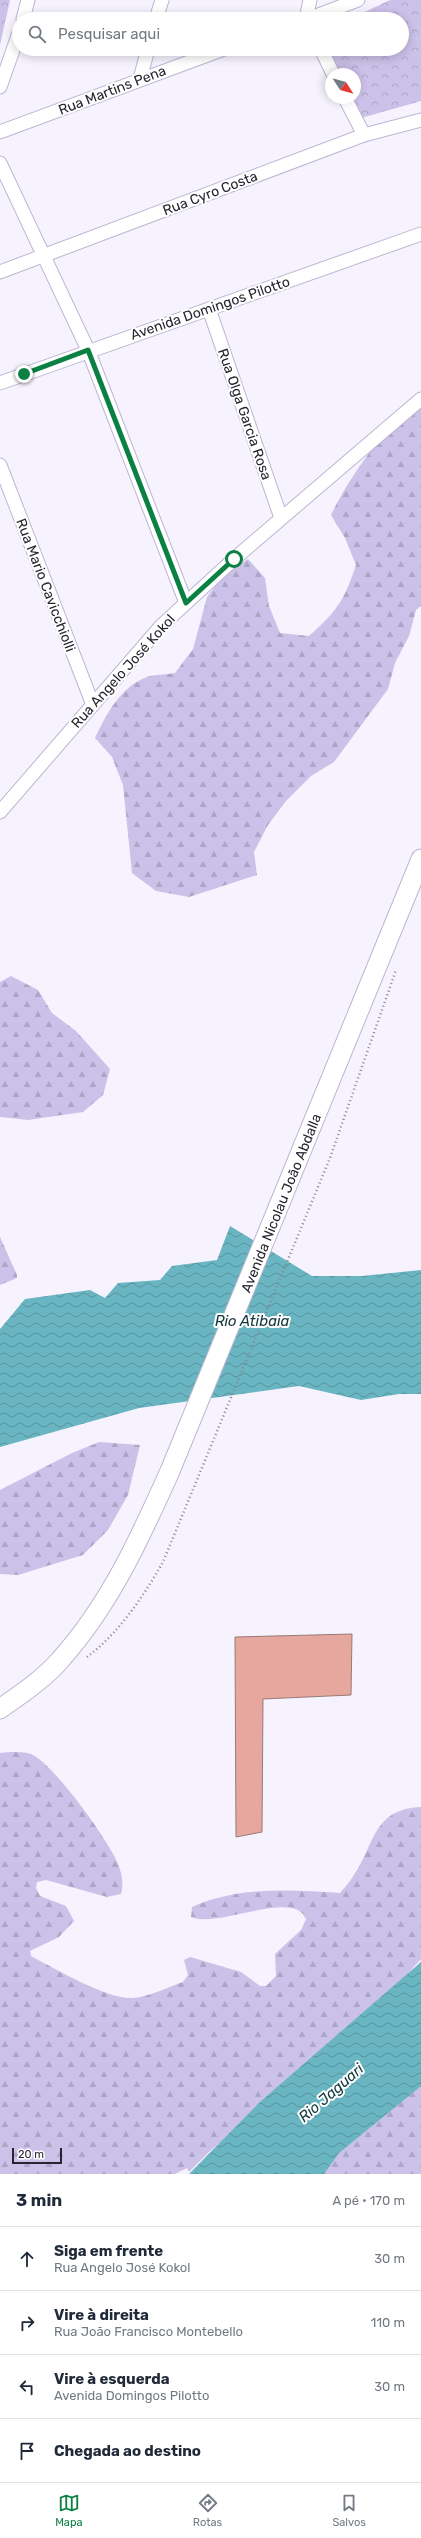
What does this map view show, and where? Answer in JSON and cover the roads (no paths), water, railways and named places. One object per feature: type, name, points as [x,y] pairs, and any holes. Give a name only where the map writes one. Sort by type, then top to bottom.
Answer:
[{"type":"main road","name":"Avenida Nicolau João Abdalla","points":[[0,1709],[32,1686],[60,1660],[103,1604],[125,1568],[170,1471],[421,859]]},
{"type":"street","points":[[25,12],[28,0]]},
{"type":"street","points":[[158,12],[162,0]]},
{"type":"street","points":[[308,12],[310,0]]},
{"type":"street","points":[[326,12],[358,0]]},
{"type":"street","points":[[0,87],[12,53]]},
{"type":"street","points":[[140,79],[146,56]]},
{"type":"street","name":"Rua Martins Pena","points":[[0,132],[204,56]]},
{"type":"street","points":[[324,56],[330,68]]},
{"type":"street","points":[[348,104],[364,135]]},
{"type":"street","name":"Rua Cyro Costa","points":[[0,272],[364,135],[421,120]]},
{"type":"street","points":[[0,163],[88,350],[186,603]]},
{"type":"street","name":"Avenida Domingos Pilotto","points":[[0,383],[88,350],[421,234]]},
{"type":"street","name":"Rua Olga Garcia Rosa","points":[[209,309],[281,518]]},
{"type":"street","name":"Rua Angelo José Kokol","points":[[0,812],[161,626],[281,518],[421,399]]},
{"type":"street","name":"Rua Mario Cavicchiolli","points":[[0,465],[93,705]]},
{"type":"water","name":"Rio Atibaia","points":[[230,1226],[312,1276],[362,1276],[421,1270],[421,1394],[399,1394],[361,1400],[299,1386],[139,1408],[0,1447],[0,1329],[25,1299],[90,1290],[105,1298],[118,1283],[160,1280],[172,1266],[217,1260]]},
{"type":"water","name":"Rio Jaguari","points":[[421,1962],[421,2086],[339,2153],[324,2174],[189,2174],[261,2101]]}]
